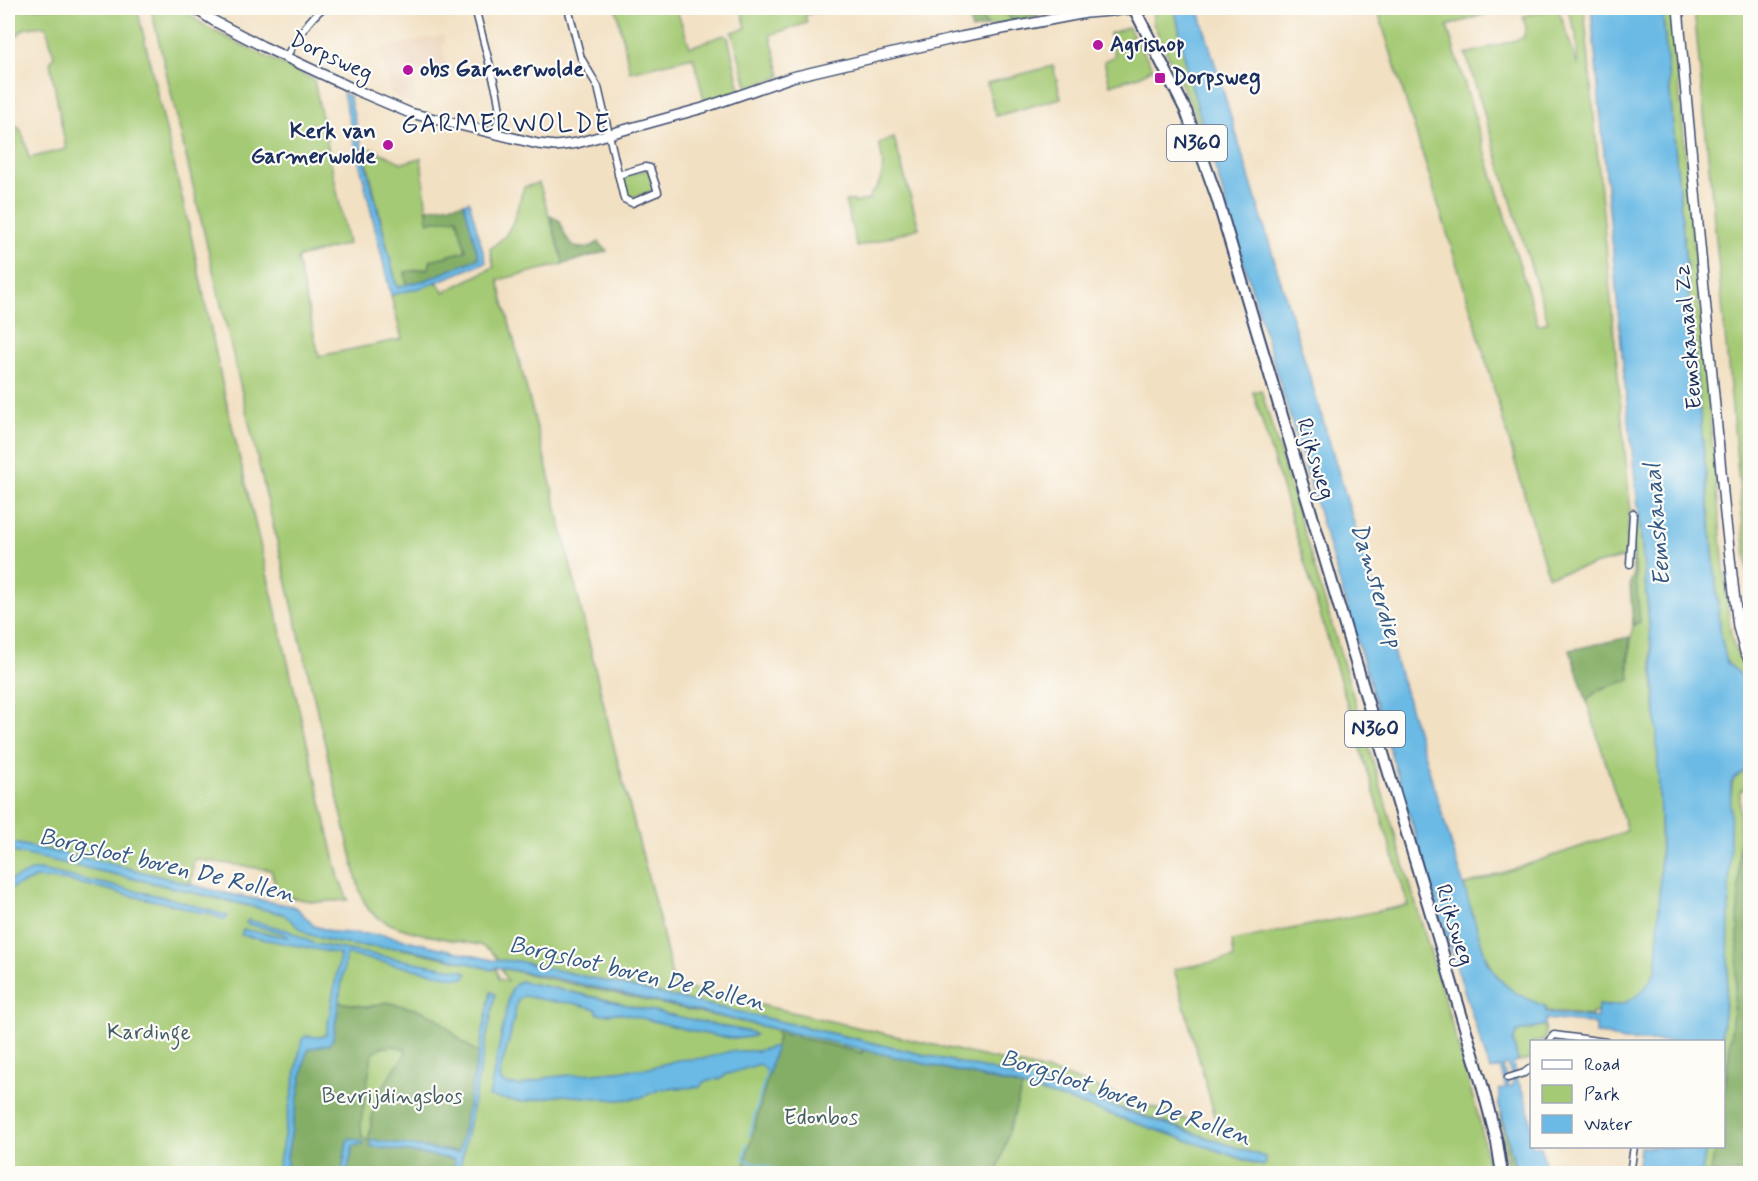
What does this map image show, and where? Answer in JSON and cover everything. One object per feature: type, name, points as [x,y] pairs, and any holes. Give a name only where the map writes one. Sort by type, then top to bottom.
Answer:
[{"type":"main road","name":"Rijksweg","points":[[1135,8],[1186,111],[1217,198],[1481,1081],[1497,1142],[1502,1173]]},
{"type":"street","name":"Dorpsweg","points":[[194,8],[214,21],[286,57],[410,113],[538,144],[556,146],[577,143],[703,108],[792,77],[867,59],[961,37],[1086,13],[1135,8]]},
{"type":"street","points":[[286,57],[313,16],[323,8]]},
{"type":"street","points":[[475,8],[500,111],[495,133]]},
{"type":"street","points":[[568,8],[581,58],[598,87],[608,134],[618,175],[624,199],[632,203],[657,192],[650,168],[645,167],[618,175]]},
{"type":"street","points":[[1135,8],[1149,8]]},
{"type":"street","name":"Eemskanaal Zz","points":[[1678,8],[1728,537],[1739,633],[1750,660]]},
{"type":"street","points":[[1630,564],[1633,513]]},
{"type":"street","points":[[1549,1040],[1554,1035],[1597,1040]]},
{"type":"street","points":[[1508,1078],[1530,1068]]},
{"type":"street","points":[[1630,1173],[1634,1148]]},
{"type":"shaded area","name":"obs Garmerwolde","points":[[443,35],[445,43],[442,45],[447,67],[415,74],[415,104],[391,95],[381,48]]},
{"type":"green space","points":[[8,8],[137,8],[192,240],[224,392],[339,878],[348,900],[315,902],[278,895],[271,870],[194,859],[191,884],[100,861],[8,842],[8,121],[21,131],[29,158],[66,149],[50,62],[54,56],[46,26],[25,28],[11,41]]},
{"type":"green space","name":"Kardinge","points":[[151,8],[180,8],[210,29],[314,80],[348,244],[299,257],[297,260],[319,356],[402,339],[391,295],[437,282],[444,292],[494,267],[490,249],[505,236],[513,222],[524,187],[539,183],[564,264],[498,280],[543,451],[674,985],[1060,1074],[1219,1131],[1174,969],[1234,958],[1232,941],[1408,905],[1253,392],[1261,390],[1446,1004],[1480,1123],[1489,1173],[8,1173],[8,849],[283,914],[293,921],[374,947],[398,948],[493,970],[496,967],[499,979],[507,981],[501,968],[863,1049],[862,1053],[777,1033],[1017,1101],[1022,1087],[1065,1099],[1263,1166],[1265,1164],[1265,1157],[1104,1102],[986,1069],[518,961],[498,962],[493,953],[480,945],[419,933],[387,923],[375,916],[362,898],[358,883]],"holes":[[[520,981],[640,1009],[517,983]]]},
{"type":"green space","points":[[616,8],[676,8],[690,47],[724,35],[728,37],[740,90],[705,103],[693,57],[630,72]]},
{"type":"green space","points":[[741,8],[834,8],[805,15],[807,23],[770,35],[781,76],[748,88],[732,32],[746,28]]},
{"type":"green space","points":[[966,8],[975,8],[988,26],[972,30]]},
{"type":"green space","points":[[975,8],[1001,8],[1014,22],[988,26]]},
{"type":"green space","points":[[1001,8],[1036,8],[1039,17],[1014,22]]},
{"type":"green space","points":[[1157,8],[1175,8],[1187,70],[1215,167],[1193,109],[1153,23]]},
{"type":"green space","points":[[1377,8],[1505,8],[1447,26],[1538,325],[1548,322],[1466,54],[1523,38],[1526,28],[1523,16],[1558,8],[1578,66],[1576,34],[1567,8],[1584,8],[1630,506],[1626,554],[1622,558],[1548,576],[1473,316]]},
{"type":"green space","points":[[1662,8],[1672,8],[1730,629],[1736,651],[1747,667],[1750,682],[1727,663],[1721,637]]},
{"type":"green space","points":[[1694,8],[1750,8],[1750,597]]},
{"type":"green space","points":[[1128,27],[1153,68],[1139,76],[1110,85],[1104,61],[1115,56],[1109,34]]},
{"type":"green space","points":[[1053,66],[1061,98],[996,116],[987,83]]},
{"type":"green space","points":[[894,138],[919,228],[857,247],[845,201],[855,203],[871,199],[870,195],[879,184],[882,171],[879,143]]},
{"type":"green space","points":[[364,149],[373,149],[402,163],[421,158],[428,222],[457,218],[466,251],[431,260],[429,268],[405,272],[407,285],[397,287]]},
{"type":"green space","points":[[648,169],[655,190],[628,199],[622,177]]},
{"type":"green space","points":[[464,203],[479,258],[426,280],[407,285],[405,272],[429,268],[431,260],[466,251],[457,218],[428,222],[427,209]]},
{"type":"green space","points":[[550,216],[560,221],[565,235],[575,247],[587,248],[599,242],[607,251],[564,264]]},
{"type":"green space","points":[[1634,519],[1638,519],[1640,525],[1658,752],[1660,931],[1658,964],[1647,987],[1641,994],[1626,1003],[1599,1005],[1597,1013],[1592,1013],[1592,1016],[1546,1011],[1547,1007],[1512,992],[1494,971],[1480,944],[1463,886],[1627,831],[1587,702],[1600,690],[1630,680],[1633,625],[1639,621],[1633,546]]},
{"type":"green space","points":[[1633,546],[1640,622],[1633,625],[1630,583],[1633,576]]},
{"type":"green space","points":[[1630,637],[1628,663],[1630,680],[1600,690],[1587,702],[1570,650]]},
{"type":"green space","points":[[1750,766],[1750,785],[1740,791],[1738,957],[1725,1085],[1725,1040],[1721,1040],[1728,974],[1730,802],[1733,780]]},
{"type":"green space","points":[[1739,845],[1742,845],[1741,855],[1745,856],[1745,883],[1750,884],[1750,1173],[1711,1173],[1715,1148],[1725,1148],[1725,1085],[1738,957]]},
{"type":"green space","name":"Bevrijdingsbos","points":[[339,1002],[368,1007],[386,1002],[420,1010],[436,1017],[463,1042],[479,1053],[459,1151],[370,1146],[453,1159],[455,1161],[453,1173],[347,1173],[353,1146],[363,1143],[347,1141],[342,1173],[290,1173],[287,1170],[287,1156],[306,1055],[309,1049],[333,1039]],"holes":[[[393,1046],[406,1050],[378,1096],[368,1141],[362,1136],[361,1122],[372,1055],[379,1048]]]},
{"type":"green space","points":[[1545,1025],[1546,1037],[1544,1040],[1530,1040],[1530,1060],[1518,1061],[1513,1041],[1517,1032]]},
{"type":"green space","name":"Edonbos","points":[[776,1032],[862,1053],[863,1049],[1022,1087],[997,1173],[742,1174],[778,1037]]},
{"type":"green space","points":[[1499,1104],[1517,1173],[1508,1173]]},
{"type":"green space","points":[[1706,1148],[1715,1148],[1711,1173],[1702,1174]]},
{"type":"water","name":"Eemskanaal","points":[[1175,8],[1198,8],[1487,962],[1506,986],[1519,995],[1546,1007],[1546,1013],[1597,1018],[1598,1005],[1617,1005],[1634,998],[1647,985],[1657,969],[1661,843],[1655,688],[1591,8],[1662,8],[1721,637],[1727,663],[1750,682],[1750,766],[1731,784],[1728,974],[1721,1040],[1620,1040],[1608,1035],[1596,1034],[1596,1024],[1546,1019],[1545,1025],[1517,1032],[1513,1041],[1518,1061],[1513,1063],[1515,1074],[1512,1075],[1507,1065],[1503,1066],[1509,1087],[1513,1086],[1513,1079],[1516,1078],[1524,1095],[1530,1119],[1530,1148],[1541,1148],[1547,1173],[1517,1173],[1499,1104],[1499,1090],[1506,1088],[1500,1067],[1490,1070],[1434,897],[1187,70]]},
{"type":"water","points":[[343,93],[349,96],[397,287],[426,280],[479,258],[464,203],[469,201],[486,262],[424,287],[391,295]]},
{"type":"water","points":[[8,842],[100,861],[224,893],[292,906],[298,909],[314,926],[334,932],[384,935],[492,960],[518,961],[1046,1084],[1265,1157],[1266,1164],[1263,1166],[1065,1099],[1012,1084],[550,977],[496,967],[493,970],[411,950],[359,946],[324,939],[304,932],[283,914],[8,851]]},
{"type":"water","points":[[40,870],[173,899],[228,916],[225,920],[175,905],[62,880],[35,878],[8,890],[8,881]]},
{"type":"water","points":[[248,920],[287,930],[315,944],[464,971],[467,974],[464,978],[456,978],[346,956],[333,1039],[329,1044],[309,1049],[306,1055],[287,1156],[287,1170],[290,1173],[277,1173],[302,1039],[306,1036],[326,1035],[340,954],[241,935],[243,930],[246,930],[288,937],[283,933],[247,924]]},
{"type":"water","points":[[520,981],[751,1032],[755,1035],[743,1038],[708,1035],[630,1015],[598,1014],[596,1009],[573,1003],[524,996],[519,998],[517,1003],[501,1068],[500,1078],[503,1083],[519,1086],[550,1077],[650,1068],[678,1060],[706,1058],[731,1051],[757,1051],[776,1046],[769,1073],[760,1064],[725,1075],[723,1078],[704,1082],[700,1087],[662,1089],[639,1098],[618,1100],[562,1095],[522,1102],[489,1097],[509,996],[512,988]]},
{"type":"water","points":[[491,992],[495,994],[459,1173],[453,1173],[455,1161],[453,1159],[370,1146],[371,1140],[374,1140],[457,1153],[459,1151]]},
{"type":"water","points":[[350,1138],[362,1141],[363,1144],[353,1146],[347,1173],[342,1173],[347,1141]]},
{"type":"water","points":[[1640,1148],[1706,1148],[1702,1173],[1637,1173]]},
{"type":"waterway","points":[[749,1136],[767,1071]]},
{"type":"waterway","points":[[747,1143],[744,1159],[776,1170]]},
{"type":"place","name":"Agrishop","points":[[1098,45]]},
{"type":"place","name":"obs Garmerwolde","points":[[408,70]]},
{"type":"place","name":"Dorpsweg","points":[[1160,78]]},
{"type":"place","name":"Kerk van Garmerwolde","points":[[388,145]]},
{"type":"district","name":"GARMERWOLDE","points":[[506,125]]},
{"type":"water label","name":"Damsterdiep","points":[[1376,585]]},
{"type":"water label","name":"Borgsloot boven De Rollen","points":[[167,866]]},
{"type":"water label","name":"Borgsloot boven De Rollen","points":[[637,974]]},
{"type":"water label","name":"Borgsloot boven De Rollen","points":[[1126,1098]]}]
